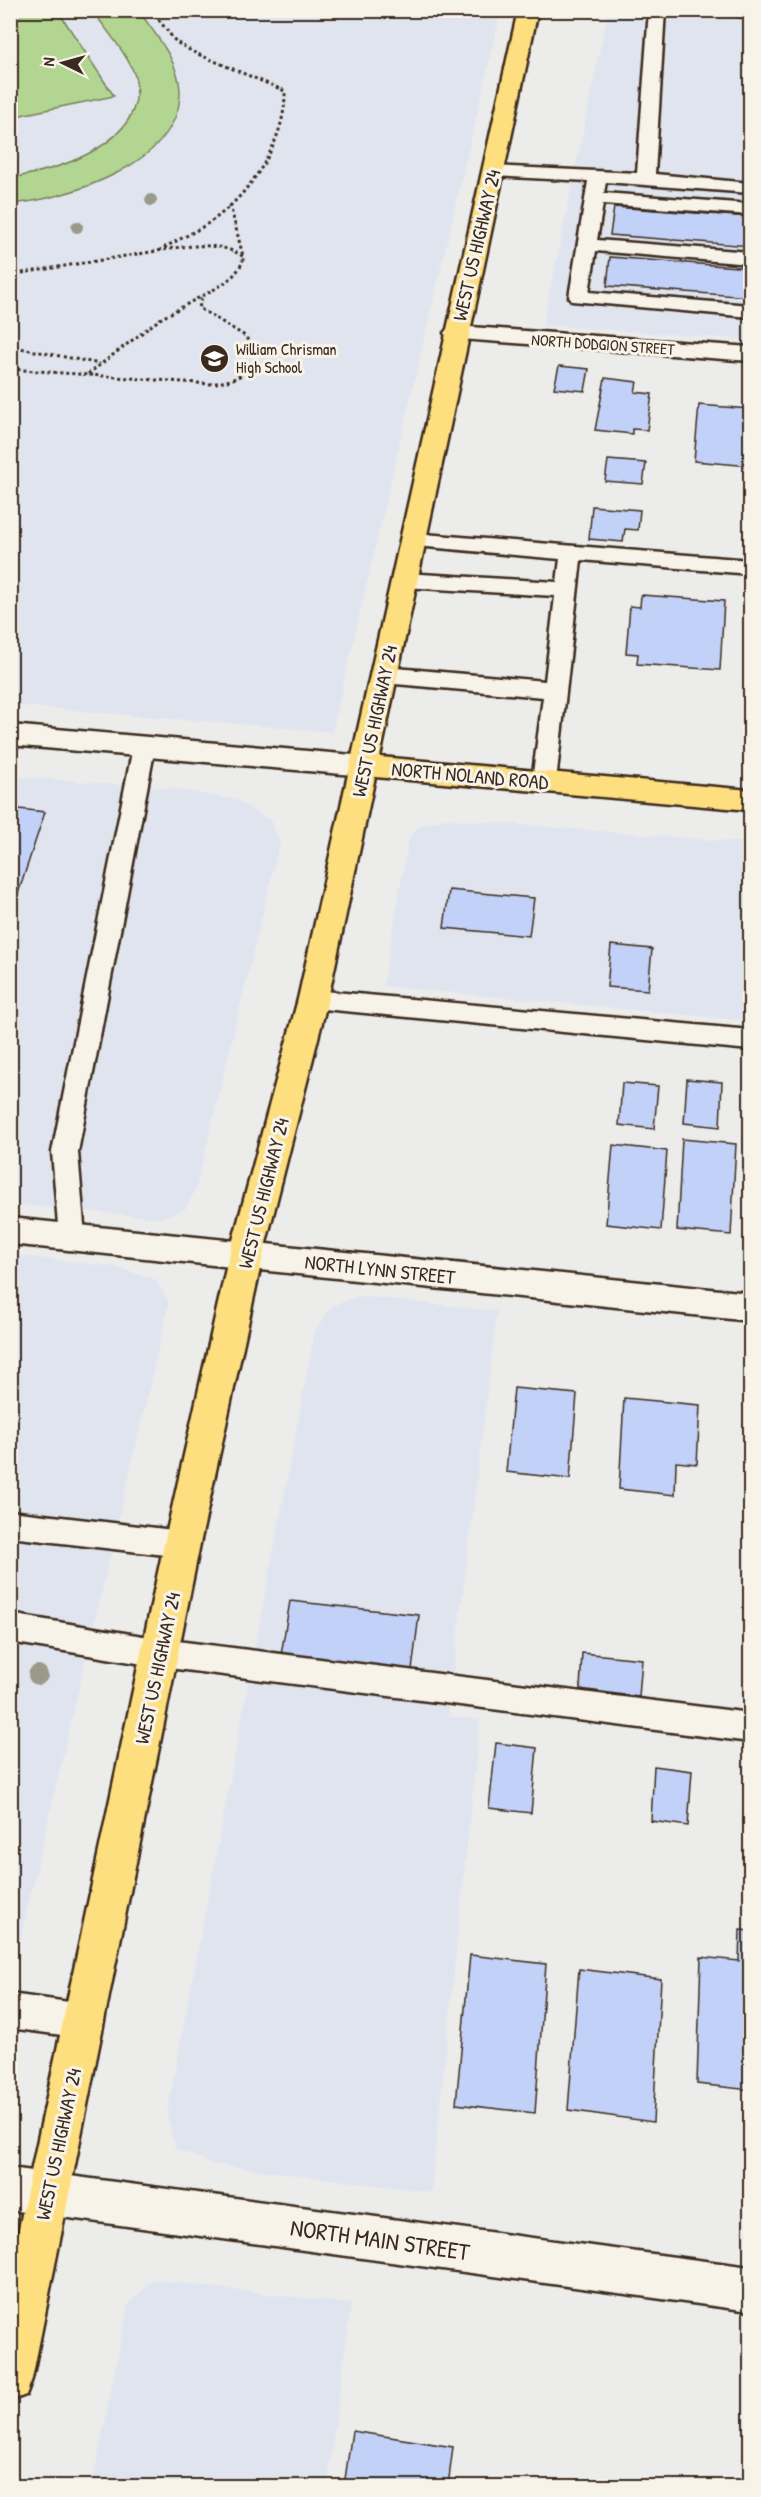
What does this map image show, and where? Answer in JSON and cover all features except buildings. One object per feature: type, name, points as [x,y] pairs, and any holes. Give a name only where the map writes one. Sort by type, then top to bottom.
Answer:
[{"type":"main road","name":"WEST US HIGHWAY 24","points":[[10,2379],[29,2192],[84,2021],[182,1544],[246,1255],[313,999],[528,10]]},
{"type":"main road","name":"NORTH NOLAND ROAD","points":[[365,766],[750,800]]},
{"type":"street","name":"NORTH DODGION STREET","points":[[456,333],[750,354]]},
{"type":"street","name":"NORTH NOLAND ROAD","points":[[10,735],[365,766]]},
{"type":"street","name":"NORTH LYNN STREET","points":[[11,1231],[750,1307]]},
{"type":"street","name":"NORTH MAIN STREET","points":[[29,2192],[750,2289]]},
{"type":"lane","points":[[646,179],[657,10]]},
{"type":"lane","points":[[730,10],[750,12]]},
{"type":"lane","points":[[493,171],[646,179],[750,188]]},
{"type":"lane","points":[[598,177],[579,297],[750,311]]},
{"type":"lane","points":[[595,198],[750,210]]},
{"type":"lane","points":[[587,245],[750,258]]},
{"type":"lane","points":[[412,540],[750,567]]},
{"type":"lane","points":[[544,781],[571,552]]},
{"type":"lane","points":[[404,580],[566,590]]},
{"type":"lane","points":[[384,675],[555,690]]},
{"type":"lane","points":[[72,1237],[65,1152],[144,747]]},
{"type":"lane","points":[[313,999],[750,1040]]},
{"type":"lane","points":[[10,1524],[182,1544]]},
{"type":"lane","points":[[10,1629],[160,1653],[750,1728]]},
{"type":"lane","points":[[10,2011],[84,2021]]},
{"type":"path","points":[[155,15],[176,42],[193,52],[285,91],[287,103],[276,140],[263,165],[230,205],[214,219],[156,252]]},
{"type":"path","points":[[88,375],[160,319],[230,281],[242,268],[244,256],[230,205]]},
{"type":"path","points":[[10,275],[208,245],[230,248],[244,256]]},
{"type":"path","points":[[10,369],[210,384],[234,381],[251,370],[258,355],[251,340],[236,327],[212,320],[199,308],[202,296]]},
{"type":"path","points":[[10,346],[101,364]]},
{"type":"shaded area","name":"William Chrisman High School","points":[[10,11],[501,11],[332,732],[11,705]]},
{"type":"shaded area","points":[[608,11],[750,11],[750,340],[543,325]]},
{"type":"shaded area","points":[[10,776],[175,789],[237,800],[270,821],[280,841],[196,1189],[184,1210],[160,1218],[11,1204]]},
{"type":"shaded area","points":[[446,819],[750,843],[750,1021],[383,986],[409,837],[421,825]]},
{"type":"shaded area","points":[[11,1255],[116,1267],[156,1280],[169,1303],[11,1978]]},
{"type":"shaded area","points":[[358,1296],[497,1311],[448,1716],[480,1720],[431,2192],[212,2164],[175,2148],[167,2114],[315,1331],[332,1306]]},
{"type":"shaded area","points":[[153,2280],[351,2304],[327,2486],[92,2486],[128,2305]]},
{"type":"green space","points":[[11,10],[58,11],[114,96],[11,117]]},
{"type":"green space","points":[[93,11],[139,11],[165,48],[179,80],[180,91],[175,117],[162,139],[142,158],[117,173],[61,194],[11,204],[11,178],[73,161],[113,138],[127,122],[135,103],[134,73],[118,45]]},
{"type":"place","name":"William Chrisman High School","points":[[215,358]]}]
